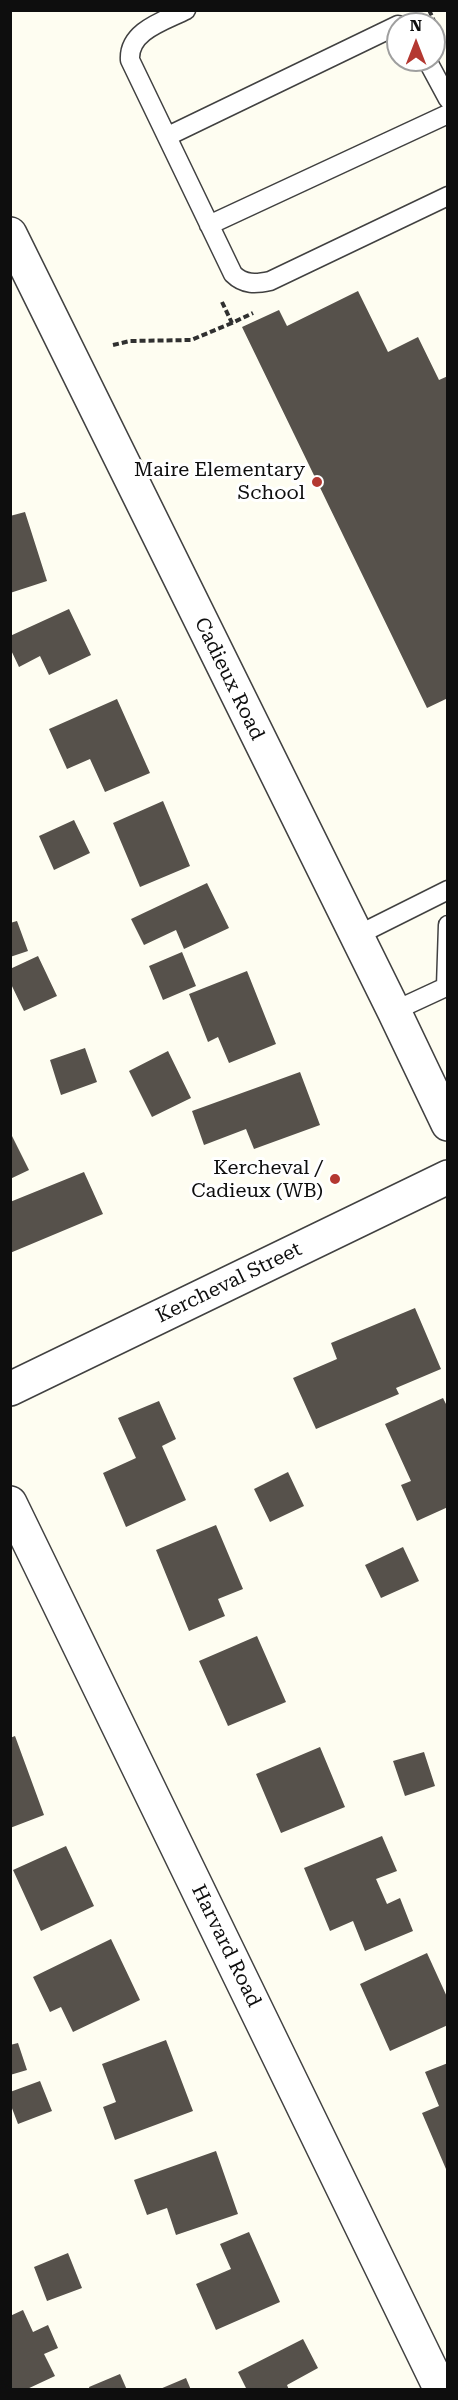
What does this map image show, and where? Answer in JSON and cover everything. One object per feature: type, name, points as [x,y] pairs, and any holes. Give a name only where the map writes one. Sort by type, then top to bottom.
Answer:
[{"type":"street","name":"Cadieux Road","points":[[10,234],[394,1011],[447,1124]]},
{"type":"street","name":"Kercheval Street","points":[[10,1389],[447,1177]]},
{"type":"street","name":"Harvard Road","points":[[10,1503],[441,2390]]},
{"type":"lane","points":[[186,10],[148,28],[137,37],[129,52],[132,68],[168,136],[233,274],[240,281],[261,283],[270,281],[447,196]]},
{"type":"lane","points":[[168,136],[386,29]]},
{"type":"lane","points":[[433,72],[447,99]]},
{"type":"lane","points":[[209,225],[447,114]]},
{"type":"lane","points":[[356,936],[447,890]]},
{"type":"lane","points":[[394,1011],[447,986],[447,925]]},
{"type":"path","points":[[113,345],[130,341],[191,340],[232,323]]},
{"type":"building","points":[[358,291],[388,352],[418,337],[439,380],[448,376],[448,698],[427,708],[242,327],[279,310],[287,326]]},
{"type":"building","points":[[25,512],[47,581],[10,593],[10,516]]},
{"type":"building","points":[[69,609],[91,655],[49,675],[40,656],[19,667],[10,648],[10,636]]},
{"type":"building","points":[[117,699],[150,773],[105,792],[90,759],[67,769],[49,729]]},
{"type":"building","points":[[163,801],[190,866],[140,887],[113,823]]},
{"type":"building","points":[[74,820],[90,853],[54,870],[39,836]]},
{"type":"building","points":[[207,883],[229,928],[184,949],[176,930],[144,945],[131,919]]},
{"type":"building","points":[[17,921],[28,951],[10,957],[10,923]]},
{"type":"building","points":[[182,952],[196,986],[163,1000],[149,966]]},
{"type":"building","points":[[38,956],[57,996],[24,1011],[10,982],[10,969]]},
{"type":"building","points":[[247,971],[276,1044],[229,1063],[218,1037],[208,1042],[189,994]]},
{"type":"building","points":[[85,1048],[97,1082],[61,1095],[50,1060]]},
{"type":"building","points":[[168,1051],[191,1098],[152,1117],[129,1071]]},
{"type":"building","points":[[300,1072],[320,1125],[254,1149],[246,1129],[204,1145],[192,1111]]},
{"type":"building","points":[[10,1132],[29,1170],[10,1179]]},
{"type":"building","points":[[84,1172],[103,1214],[10,1253],[10,1202]]},
{"type":"building","points":[[415,1308],[441,1369],[396,1388],[399,1394],[316,1429],[293,1378],[337,1359],[331,1343]]},
{"type":"building","points":[[443,1398],[448,1408],[448,1507],[417,1521],[401,1485],[411,1481],[385,1424]]},
{"type":"building","points":[[159,1401],[176,1439],[162,1446],[186,1500],[126,1527],[103,1473],[136,1458],[118,1418]]},
{"type":"building","points":[[288,1472],[304,1506],[270,1522],[254,1489]]},
{"type":"building","points":[[216,1525],[243,1589],[218,1599],[225,1616],[189,1631],[156,1550]]},
{"type":"building","points":[[403,1547],[419,1581],[381,1598],[365,1565]]},
{"type":"building","points":[[257,1636],[286,1702],[228,1726],[199,1661]]},
{"type":"building","points":[[15,1736],[44,1815],[10,1828],[10,1738]]},
{"type":"building","points":[[320,1747],[345,1807],[281,1833],[256,1774]]},
{"type":"building","points":[[424,1752],[435,1786],[405,1796],[393,1761]]},
{"type":"building","points":[[382,1836],[397,1871],[376,1879],[387,1904],[400,1898],[413,1931],[365,1951],[353,1921],[330,1931],[304,1868]]},
{"type":"building","points":[[66,1846],[94,1906],[41,1931],[13,1870]]},
{"type":"building","points":[[111,1939],[140,2000],[73,2032],[61,2007],[50,2012],[33,1977]]},
{"type":"building","points":[[427,1953],[448,1999],[448,2025],[390,2051],[360,1984]]},
{"type":"building","points":[[166,2040],[193,2111],[115,2140],[103,2107],[116,2102],[102,2064]]},
{"type":"building","points":[[18,2043],[27,2070],[10,2075],[10,2045]]},
{"type":"building","points":[[448,2063],[448,2168],[446,2169],[422,2113],[439,2106],[425,2072]]},
{"type":"building","points":[[40,2081],[52,2111],[18,2124],[10,2103],[10,2092]]},
{"type":"building","points":[[216,2151],[238,2214],[176,2235],[167,2208],[147,2215],[134,2180]]},
{"type":"building","points":[[249,2232],[280,2302],[216,2330],[196,2284],[231,2269],[220,2244]]},
{"type":"building","points":[[68,2253],[82,2288],[47,2301],[34,2267]]},
{"type":"building","points":[[23,2310],[33,2332],[48,2325],[58,2348],[44,2354],[55,2376],[25,2390],[10,2390],[10,2316]]},
{"type":"building","points":[[303,2339],[318,2368],[287,2385],[289,2390],[247,2390],[238,2372]]},
{"type":"building","points":[[120,2374],[127,2390],[90,2390],[89,2387]]},
{"type":"building","points":[[186,2378],[191,2390],[160,2390],[160,2389]]},
{"type":"place","name":"Maire Elementary School","points":[[317,482]]},
{"type":"place","name":"Kercheval / Cadieux (WB)","points":[[335,1179]]}]
